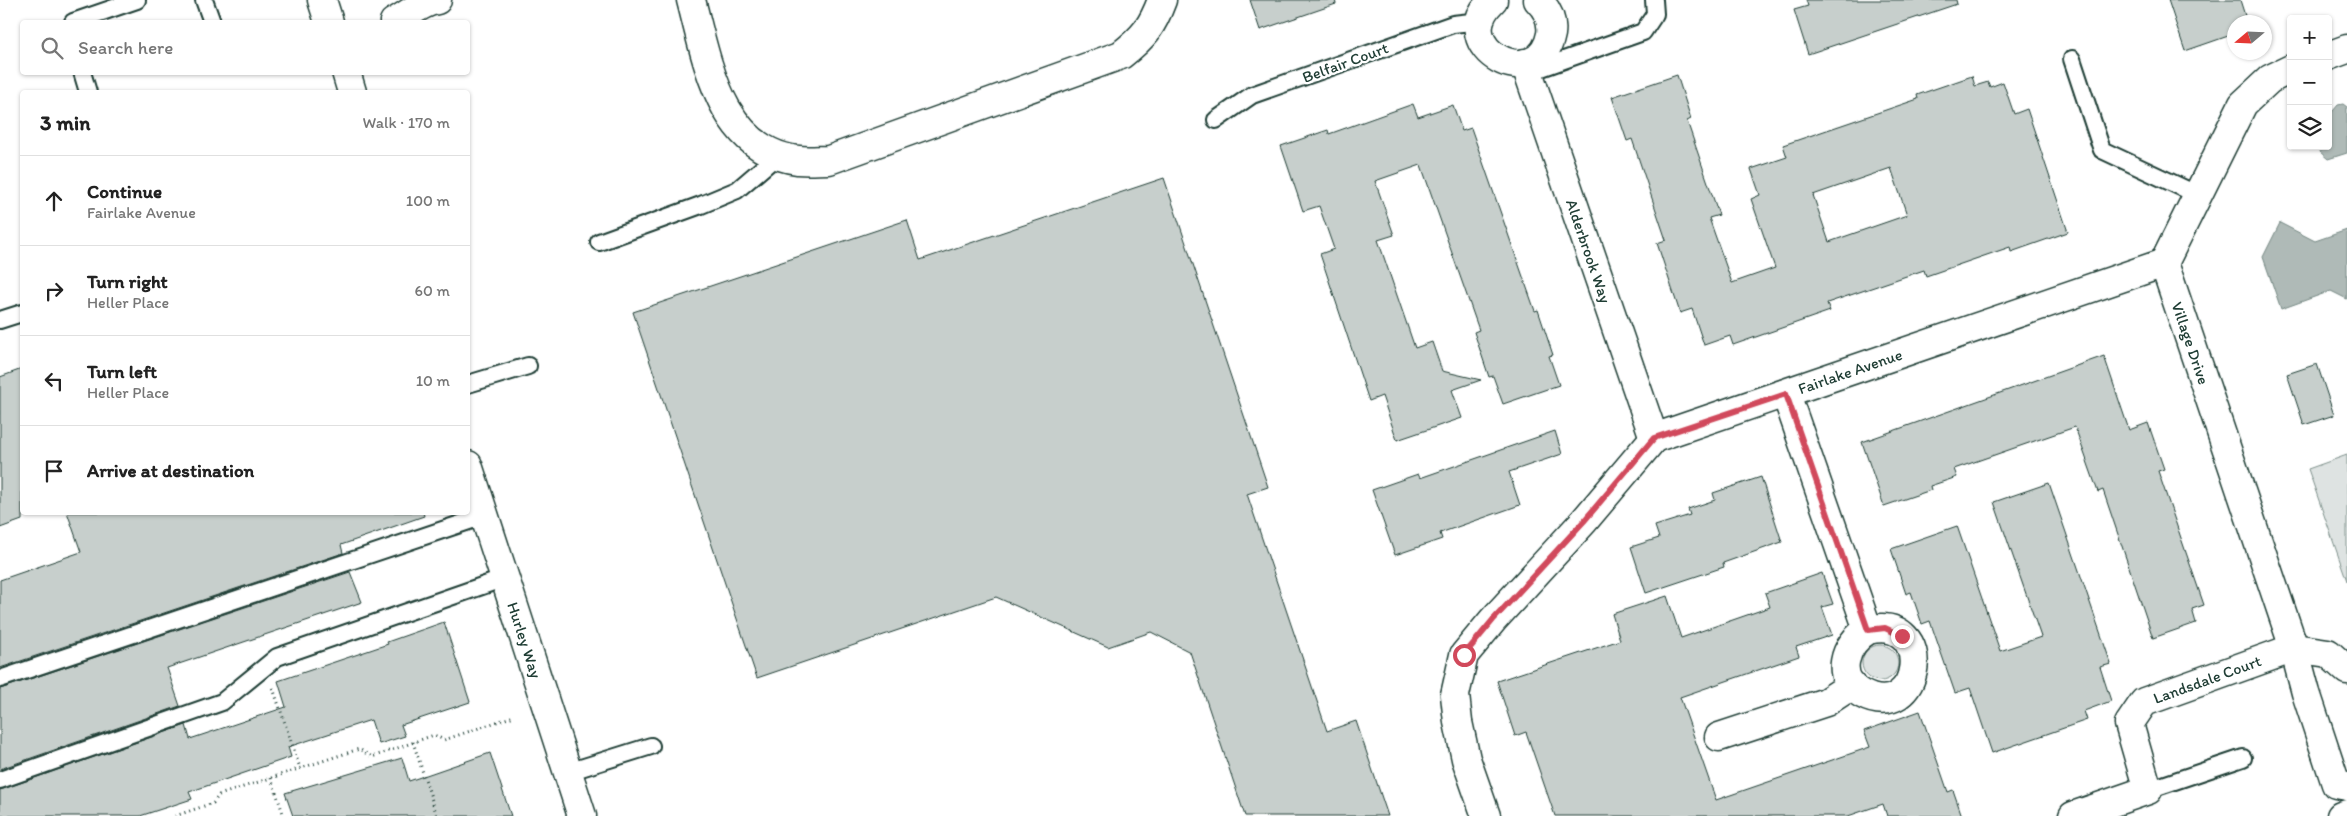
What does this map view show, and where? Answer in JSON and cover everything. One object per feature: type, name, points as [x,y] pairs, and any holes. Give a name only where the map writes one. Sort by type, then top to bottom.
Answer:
[{"type":"street","points":[[322,0],[328,20]]},
{"type":"street","points":[[398,20],[414,11],[424,2],[438,0],[435,20]]},
{"type":"street","points":[[691,0],[704,49],[721,100],[737,126],[752,140],[778,155],[798,160],[829,160],[1121,55],[1143,37],[1154,22],[1162,0]]},
{"type":"street","points":[[1487,11],[1480,34],[1484,45],[1491,55],[1501,62],[1526,68],[1544,51],[1550,40],[1552,29],[1545,7],[1538,0]]},
{"type":"street","points":[[2332,55],[2347,49]]},
{"type":"street","name":"Alderbrook Way","points":[[1526,68],[1654,438]]},
{"type":"street","points":[[2164,263],[2243,104],[2270,79],[2287,71]]},
{"type":"street","points":[[347,75],[351,90]]},
{"type":"street","name":"Fairlake Avenue","points":[[1654,438],[2164,263]]},
{"type":"street","name":"Village Drive","points":[[2164,263],[2294,648],[2306,693],[2336,784],[2347,786]]},
{"type":"street","points":[[1786,394],[1868,630]]},
{"type":"street","points":[[1486,816],[1466,759],[1458,722],[1455,695],[1464,655],[1493,620],[1584,521],[1654,438]]},
{"type":"street","name":"Hurley Way","points":[[470,470],[582,816]]},
{"type":"street","points":[[1885,628],[1902,636],[1914,653],[1915,671],[1905,690],[1888,698],[1870,698],[1860,693],[1852,685],[1845,666],[1846,655],[1858,636],[1868,630],[1885,628]]},
{"type":"street","points":[[2294,648],[2328,653],[2347,670]]},
{"type":"street","name":"Landsdale Court","points":[[2148,790],[2129,724],[2144,702],[2294,648]]},
{"type":"street","points":[[1718,737],[1826,702],[1852,685]]},
{"type":"street","points":[[2073,816],[2148,790]]},
{"type":"street","points":[[2341,816],[2347,814]]},
{"type":"lane","points":[[79,20],[137,0]]},
{"type":"lane","points":[[204,0],[211,20]]},
{"type":"lane","points":[[1526,68],[1643,32],[1655,14],[1654,0]]},
{"type":"lane","name":"Belfair Court","points":[[1216,120],[1252,95],[1487,11]]},
{"type":"lane","points":[[2072,59],[2102,150],[2198,195]]},
{"type":"lane","points":[[83,75],[87,90]]},
{"type":"lane","points":[[599,242],[702,205],[737,190],[778,155]]},
{"type":"lane","points":[[0,320],[20,313]]},
{"type":"lane","points":[[470,383],[528,366]]},
{"type":"lane","points":[[0,679],[484,516]]},
{"type":"lane","points":[[0,780],[222,702],[277,657],[505,578]]},
{"type":"lane","points":[[568,772],[651,746]]},
{"type":"lane","points":[[2148,790],[2242,758]]},
{"type":"path","points":[[266,666],[300,768]]},
{"type":"path","points":[[175,816],[213,803],[220,795],[359,748],[372,757],[434,735],[444,740],[514,716]]},
{"type":"path","points":[[413,742],[437,816]]},
{"type":"path","points":[[271,778],[284,816]]},
{"type":"shaded area","points":[[2343,104],[2347,107],[2347,153],[2328,159],[2320,152],[2320,150],[2332,150],[2332,112],[2338,105]]},
{"type":"shaded area","points":[[2280,223],[2315,241],[2347,230],[2347,299],[2331,291],[2281,309],[2263,257]]},
{"type":"shaded area","points":[[2347,455],[2347,581],[2308,469]]},
{"type":"shaded area","points":[[1880,645],[1887,646],[1893,650],[1897,656],[1897,670],[1893,676],[1887,680],[1880,681],[1873,680],[1867,676],[1863,670],[1862,663],[1863,656],[1867,650],[1873,646]]},
{"type":"building","points":[[1250,0],[1335,0],[1336,4],[1260,30]]},
{"type":"building","points":[[1806,0],[1956,0],[1957,4],[1808,54],[1794,10],[1808,6]]},
{"type":"building","points":[[2168,0],[2240,0],[2245,15],[2227,15],[2227,36],[2185,51]]},
{"type":"building","points":[[1677,75],[1691,119],[1687,121],[1719,215],[1709,218],[1732,283],[1775,268],[1751,199],[1760,195],[1751,169],[1787,157],[1783,145],[1918,99],[1917,95],[1972,76],[1975,86],[1988,82],[1990,87],[2003,82],[2014,114],[2027,109],[2068,232],[2011,252],[2010,247],[1926,276],[1924,270],[1827,303],[1830,311],[1733,345],[1730,336],[1704,345],[1692,309],[1680,313],[1657,243],[1666,240],[1632,139],[1627,141],[1612,97]],"holes":[[[1891,168],[1907,215],[1829,242],[1813,195]]]},
{"type":"building","points":[[1413,104],[1418,117],[1453,105],[1462,131],[1471,128],[1535,311],[1538,310],[1553,355],[1549,356],[1559,385],[1503,404],[1493,376],[1489,377],[1474,332],[1479,330],[1421,165],[1375,181],[1394,235],[1378,240],[1415,348],[1432,342],[1442,371],[1481,380],[1452,390],[1462,418],[1397,440],[1382,396],[1369,401],[1320,254],[1334,249],[1319,206],[1303,211],[1281,146],[1328,130],[1329,134]]},
{"type":"building","points":[[1164,178],[1268,487],[1247,494],[1327,731],[1356,721],[1388,816],[1245,816],[1190,652],[1151,632],[1108,647],[996,597],[757,678],[633,312],[907,220],[920,260]]},
{"type":"building","points":[[2104,356],[2129,430],[2148,423],[2164,469],[2158,471],[2204,605],[2192,609],[2196,623],[2153,638],[2103,490],[2098,492],[2075,427],[1954,469],[1957,477],[1930,486],[1931,490],[1884,506],[1862,442]]},
{"type":"building","points":[[2317,364],[2334,415],[2304,425],[2287,374]]},
{"type":"building","points":[[20,370],[20,515],[22,515],[22,520],[0,528],[0,377]]},
{"type":"building","points":[[1555,431],[1562,454],[1509,472],[1520,505],[1440,533],[1442,539],[1395,555],[1372,490],[1418,474],[1420,478]]},
{"type":"building","points":[[1761,477],[1782,542],[1723,563],[1724,567],[1646,593],[1631,547],[1659,538],[1655,526],[1690,515],[1688,509],[1715,500],[1713,493]]},
{"type":"building","points":[[2049,483],[2111,664],[2100,667],[2111,701],[2084,711],[2087,720],[1992,753],[1970,688],[1955,693],[1930,621],[1922,624],[1911,592],[1906,594],[1891,549],[1957,526],[2000,651],[2041,637],[1994,502]]},
{"type":"building","points":[[68,515],[424,516],[341,545],[343,553],[0,668],[0,580],[81,552]]},
{"type":"building","points":[[350,572],[362,602],[167,668],[180,706],[0,769],[0,689]]},
{"type":"building","points":[[1822,573],[1833,604],[1822,607],[1832,635],[1796,647],[1799,656],[1680,697],[1716,800],[1870,747],[1864,731],[1920,711],[1948,792],[1953,790],[1962,816],[1887,816],[1883,804],[1848,816],[1555,816],[1526,732],[1515,736],[1497,681],[1620,640],[1612,614],[1667,596],[1681,638],[1770,607],[1765,593]]},
{"type":"building","points":[[444,622],[470,702],[401,725],[405,736],[379,744],[371,720],[288,747],[291,757],[189,792],[192,799],[140,816],[0,816],[0,790],[186,725],[190,739],[286,707],[278,681],[388,644],[387,642]]},
{"type":"building","points":[[490,753],[511,816],[293,816],[285,793],[402,758],[409,781]]},
{"type":"route","points":[[1464,655],[1493,620],[1584,521],[1654,438],[1786,394],[1868,630],[1885,628],[1902,636]]}]
